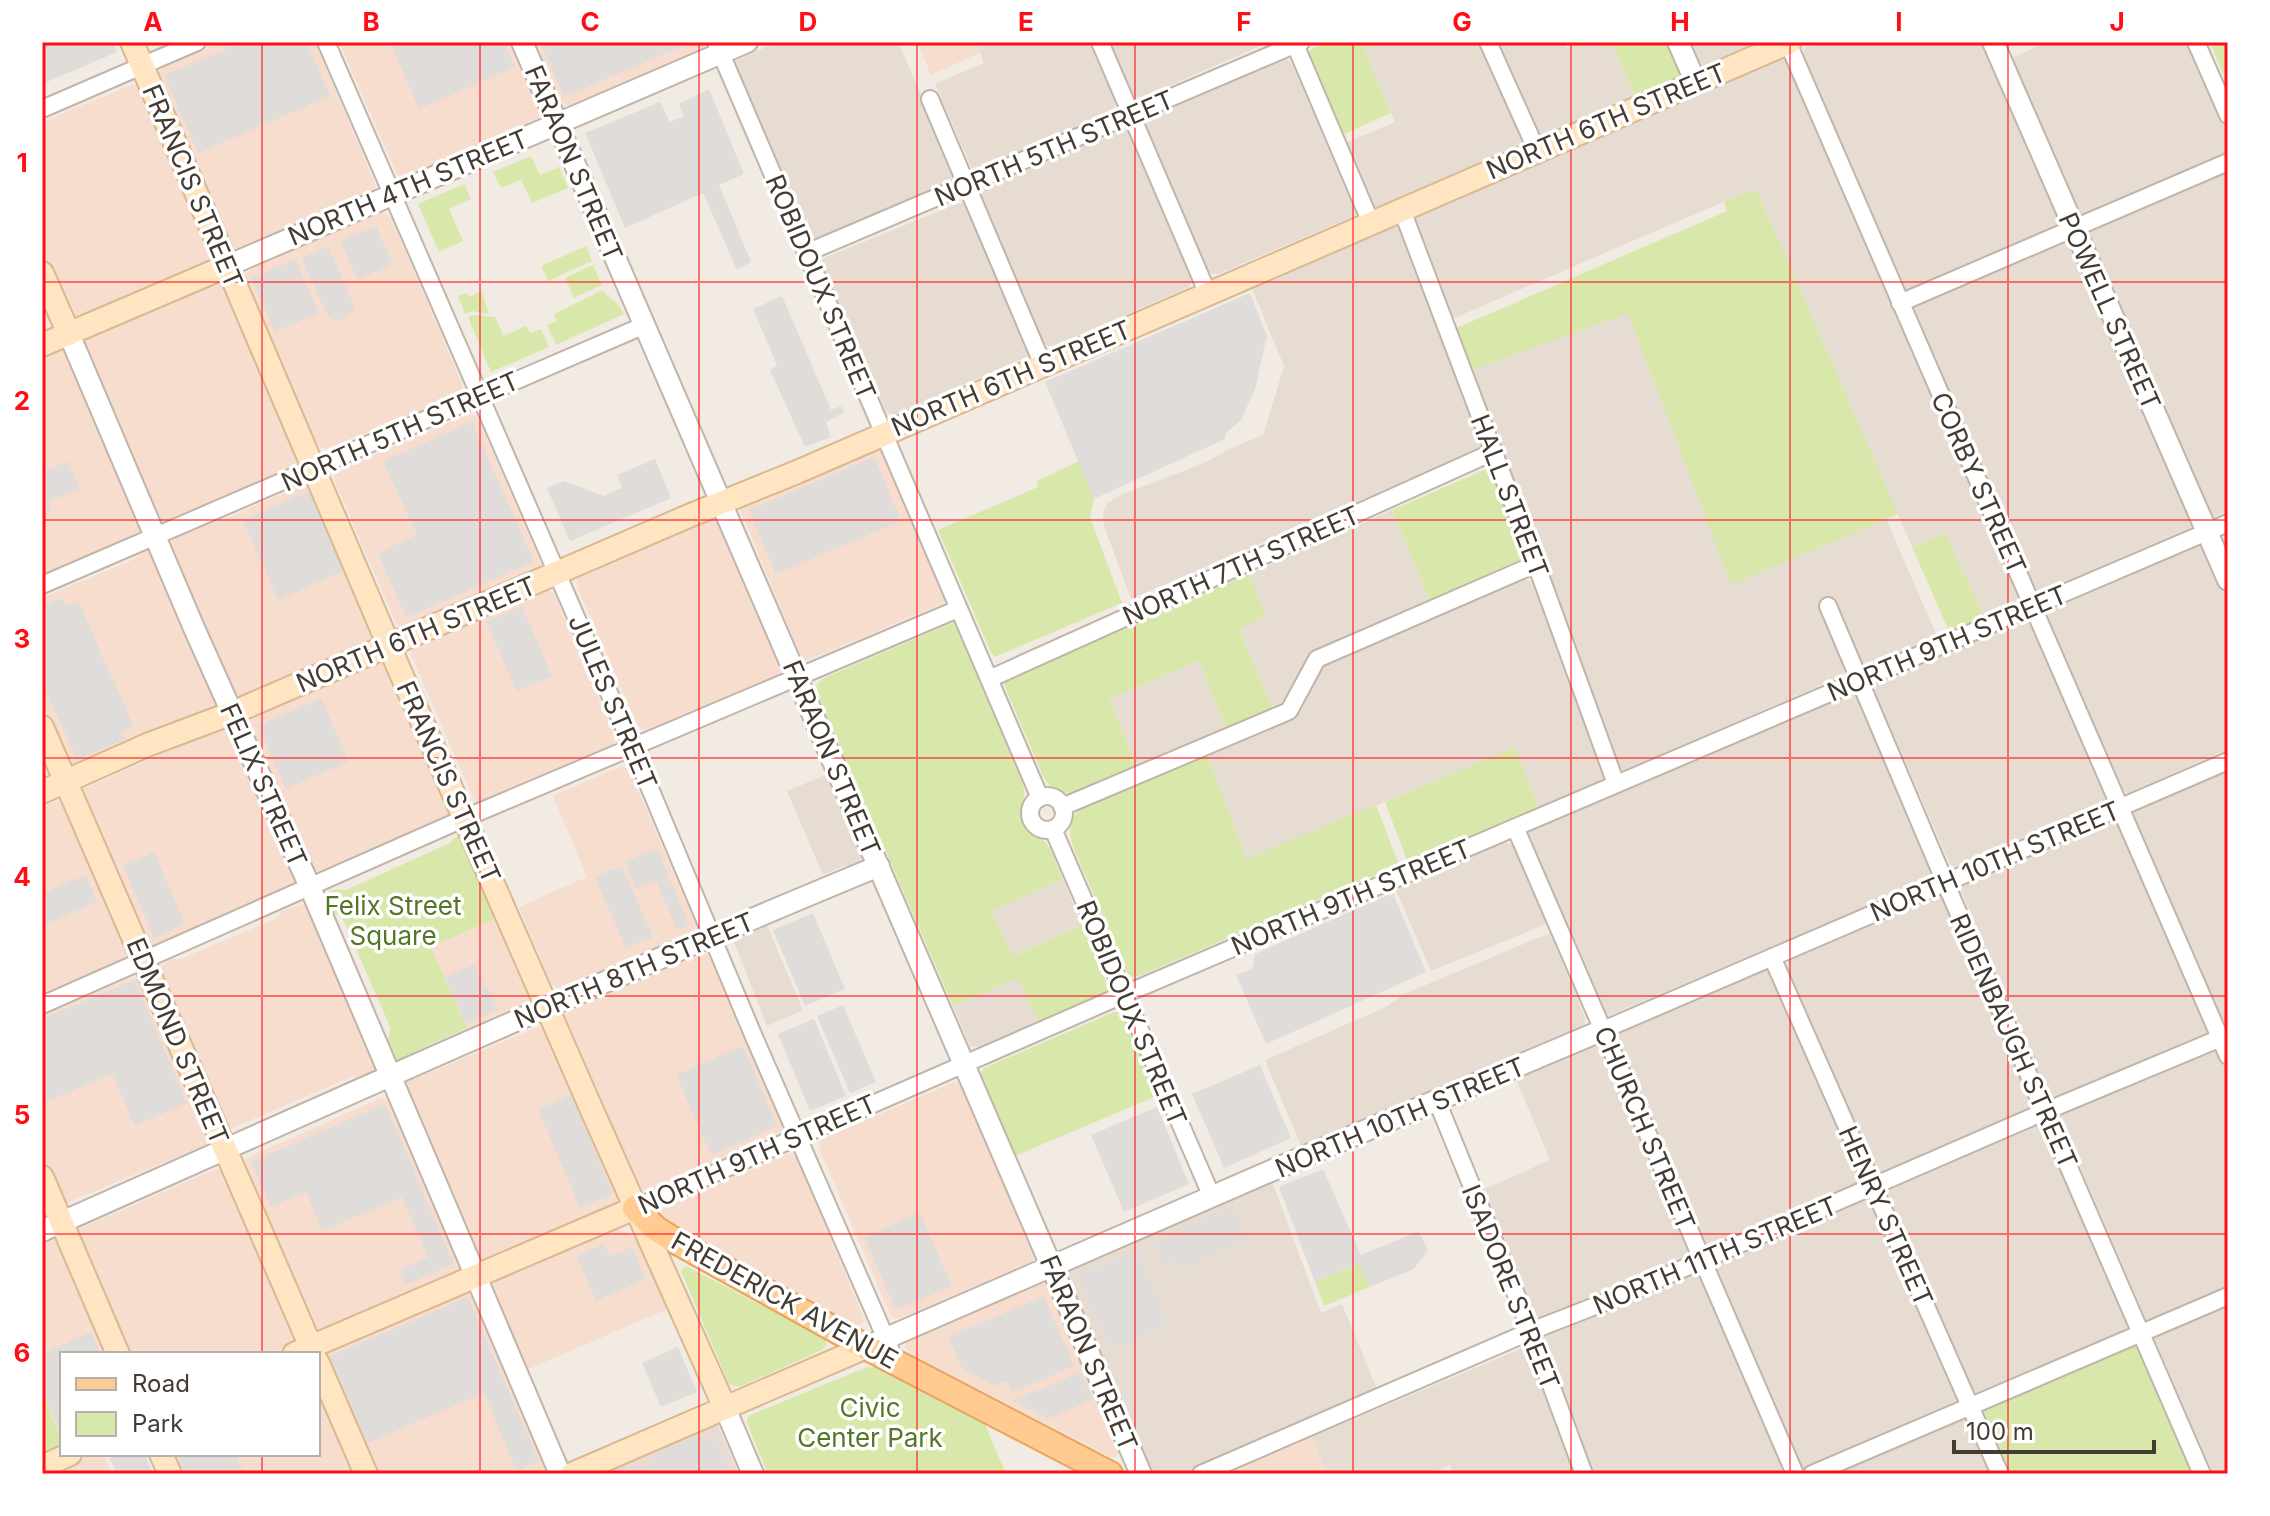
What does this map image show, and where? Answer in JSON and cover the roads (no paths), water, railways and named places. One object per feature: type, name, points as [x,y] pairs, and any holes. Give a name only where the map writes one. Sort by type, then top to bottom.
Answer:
[{"type":"main road","name":"FRANCIS STREET","points":[[132,42],[389,646],[725,1408]]},
{"type":"main road","name":"NORTH 6TH STREET","points":[[42,792],[722,504],[1789,42]]},
{"type":"main road","name":"NORTH 4TH STREET","points":[[42,345],[227,266]]},
{"type":"main road","name":"FELIX STREET","points":[[42,273],[69,334]]},
{"type":"main road","name":"EDMOND STREET","points":[[42,727],[225,1150],[308,1352]]},
{"type":"main road","points":[[42,1177],[52,1226],[117,1352]]},
{"type":"main road","name":"NORTH 9TH STREET","points":[[315,1352],[476,1275],[635,1208]]},
{"type":"main road","name":"FREDERICK AVENUE","points":[[635,1208],[655,1228],[677,1242],[876,1343],[897,1363],[1110,1474]]},
{"type":"main road","name":"NORTH 10TH STREET","points":[[572,1474],[876,1343]]},
{"type":"main road","name":"EDMOND STREET","points":[[320,1378],[366,1474]]},
{"type":"main road","points":[[1071,1453],[1086,1474]]},
{"type":"main road","points":[[42,1467],[66,1456]]},
{"type":"street","points":[[42,109],[197,42]]},
{"type":"street","name":"JULES STREET","points":[[326,42],[558,573],[798,1136],[876,1343]]},
{"type":"street","name":"FARAON STREET","points":[[522,42],[1141,1474]]},
{"type":"street","name":"NORTH 4TH STREET","points":[[227,266],[557,123],[718,48],[747,42]]},
{"type":"street","points":[[1100,42],[1208,294]]},
{"type":"street","points":[[1488,42],[1537,151]]},
{"type":"street","points":[[1678,42],[1696,83]]},
{"type":"street","name":"CORBY STREET","points":[[1789,42],[2120,806],[2224,1036],[2228,1056]]},
{"type":"street","name":"POWELL STREET","points":[[1993,42],[2228,580]]},
{"type":"street","points":[[2196,42],[2228,115]]},
{"type":"street","points":[[1296,43],[1371,223]]},
{"type":"street","name":"NORTH 5TH STREET","points":[[806,253],[1296,43]]},
{"type":"street","name":"ROBIDOUX STREET","points":[[718,48],[1040,798]]},
{"type":"street","points":[[930,99],[1043,365]]},
{"type":"street","points":[[1900,303],[2228,162]]},
{"type":"street","name":"HALL STREET","points":[[1402,210],[1616,784]]},
{"type":"street","name":"NORTH 5TH STREET","points":[[42,585],[645,325]]},
{"type":"street","name":"FELIX STREET","points":[[69,334],[310,887],[560,1474]]},
{"type":"street","name":"NORTH 7TH STREET","points":[[989,679],[1493,452]]},
{"type":"street","name":"NORTH 9TH STREET","points":[[635,1208],[1124,994],[2228,523]]},
{"type":"street","points":[[1062,807],[1289,711],[1317,659],[1536,564]]},
{"type":"street","name":"RIDENBAUGH STREET","points":[[1828,606],[2202,1474]]},
{"type":"street","points":[[42,1005],[465,818],[958,609]]},
{"type":"street","name":"NORTH 10TH STREET","points":[[876,1343],[2228,761]]},
{"type":"street","points":[[1053,797],[1062,807],[1062,821],[1053,829],[1042,830],[1032,822],[1030,807],[1040,798],[1053,797]]},
{"type":"street","name":"CHURCH STREET","points":[[1515,827],[1795,1474]]},
{"type":"street","name":"ROBIDOUX STREET","points":[[1053,829],[1212,1197]]},
{"type":"street","name":"NORTH 8TH STREET","points":[[52,1226],[547,1007],[879,866]]},
{"type":"street","name":"HENRY STREET","points":[[1772,957],[2000,1474]]},
{"type":"street","name":"NORTH 11TH STREET","points":[[1201,1474],[2224,1036]]},
{"type":"street","name":"ISADORE STREET","points":[[1437,1101],[1531,1331],[1584,1474]]},
{"type":"street","points":[[1812,1474],[2228,1296]]},
{"type":"street","name":"FRANCIS STREET","points":[[725,1408],[753,1474]]},
{"type":"park label","name":"Felix Street Square","points":[[393,920]]},
{"type":"park label","name":"Civic Center Park","points":[[870,1422]]}]
